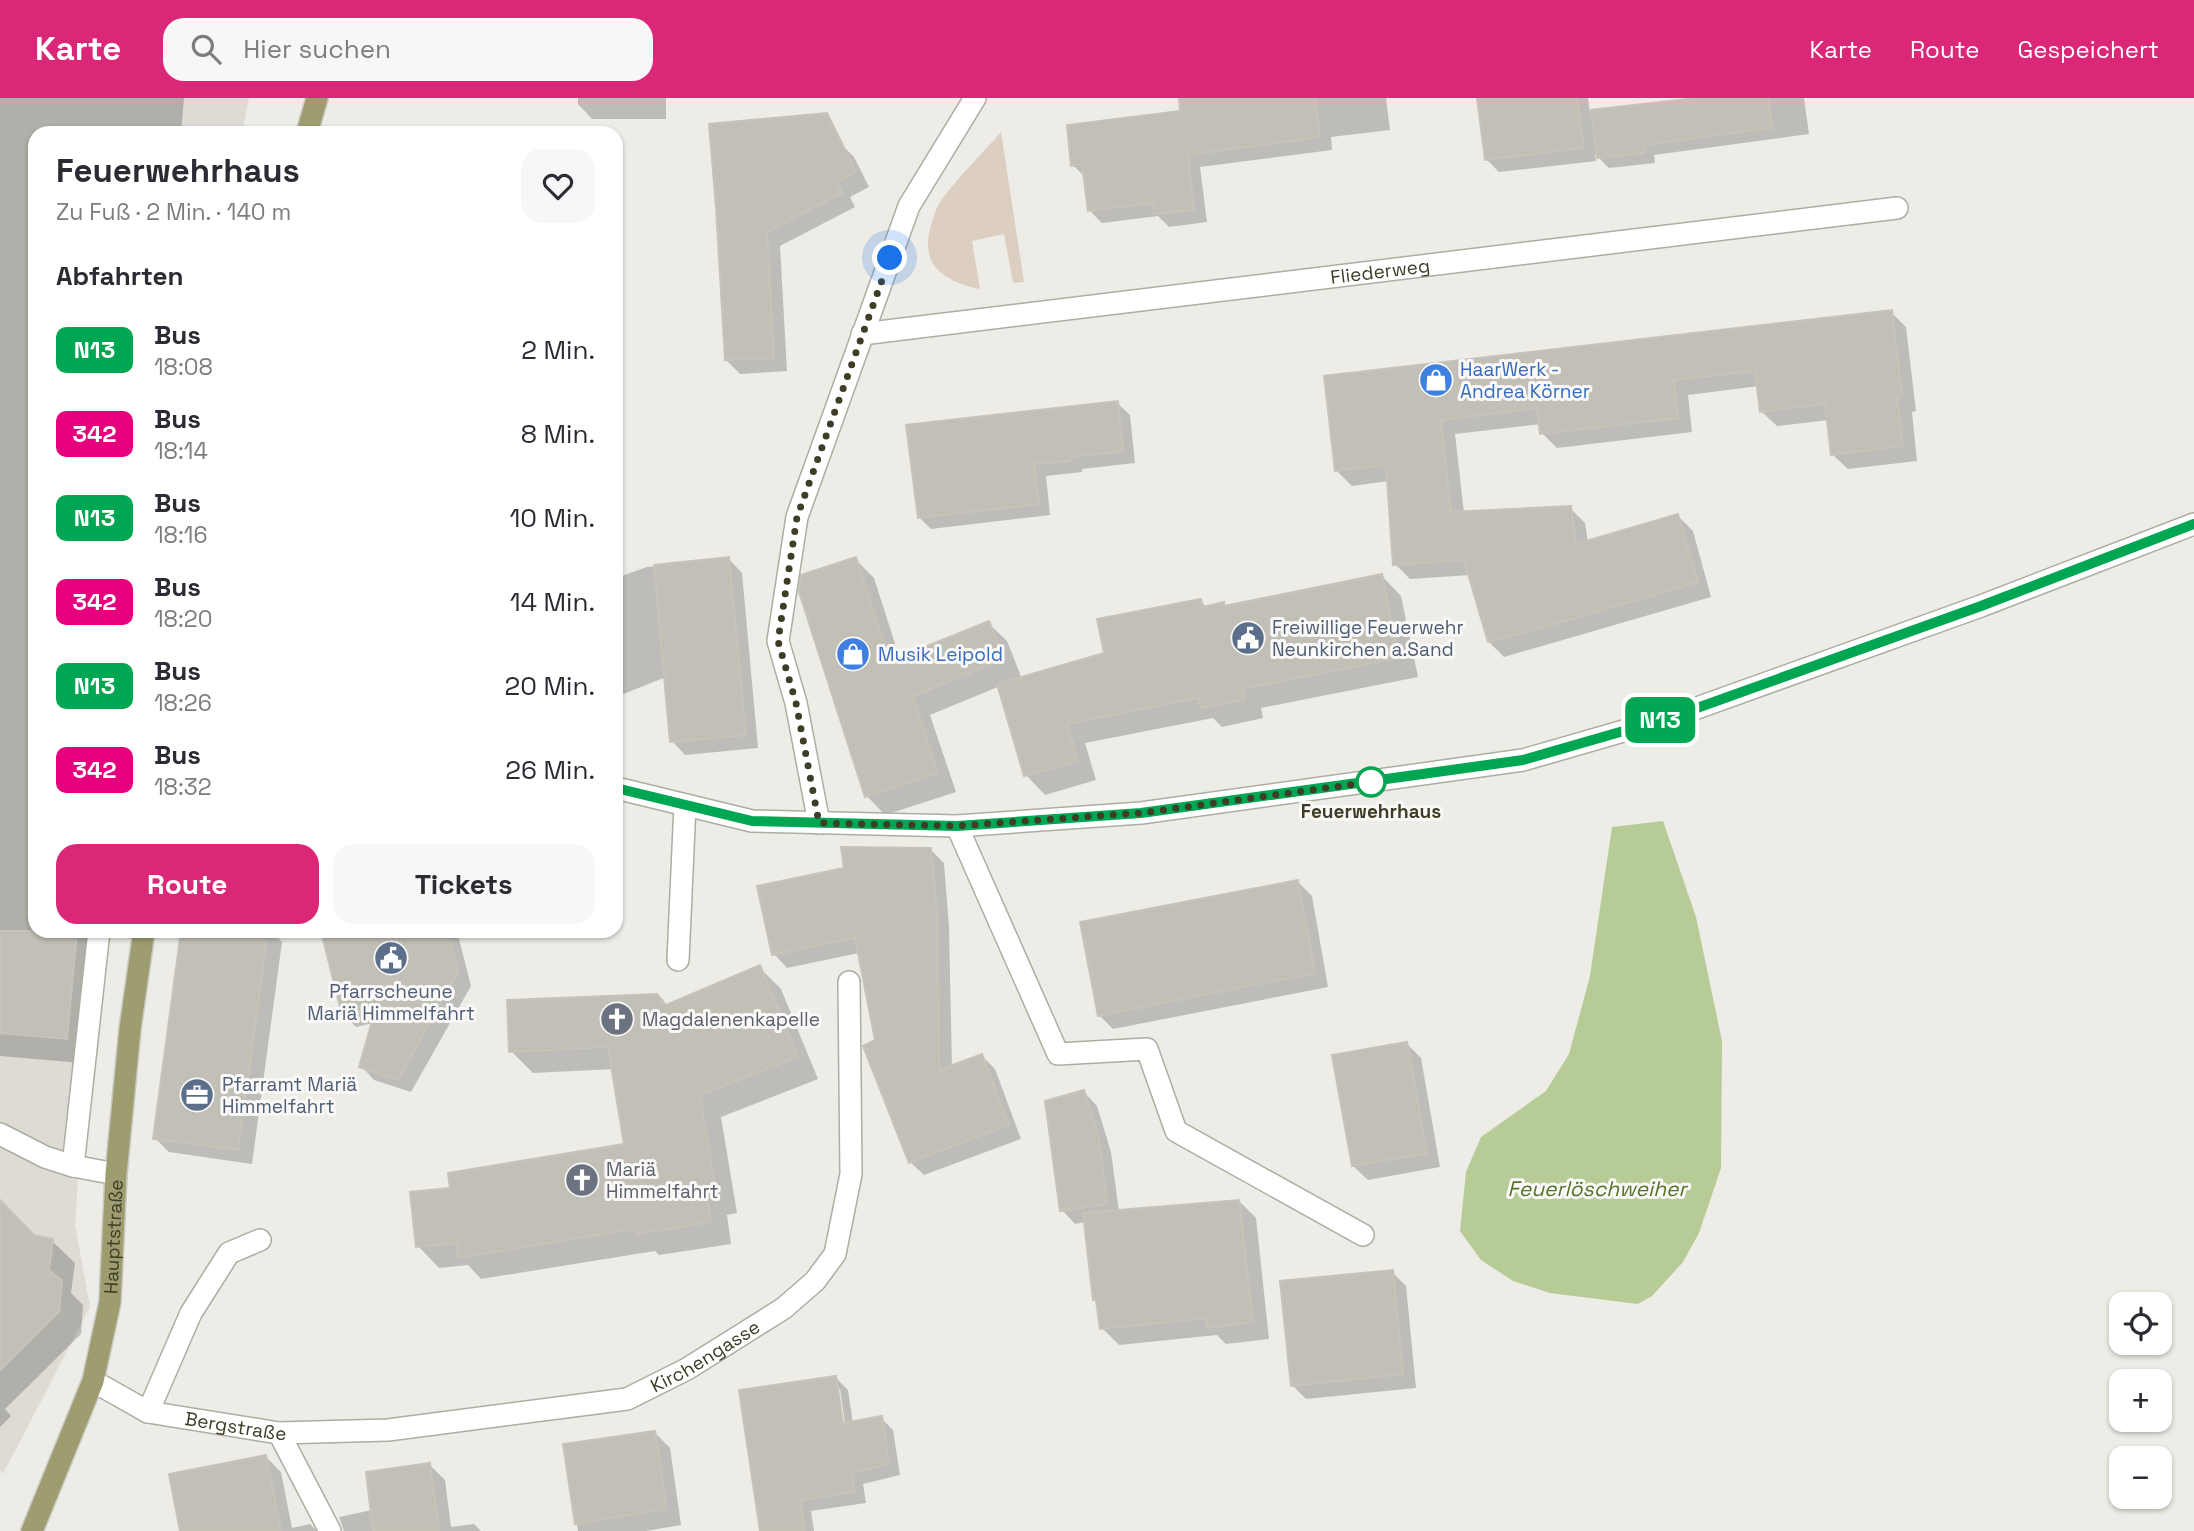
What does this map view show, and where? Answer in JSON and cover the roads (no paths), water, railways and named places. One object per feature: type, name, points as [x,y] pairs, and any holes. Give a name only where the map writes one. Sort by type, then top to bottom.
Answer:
[{"type":"main road","points":[[309,126],[317,98]]},
{"type":"main road","name":"Hauptstraße","points":[[32,1531],[93,1381],[110,1302],[117,1174],[143,938]]},
{"type":"street","points":[[819,823],[796,703],[778,641],[797,517],[909,206],[975,98]]},
{"type":"street","name":"Fliederweg","points":[[862,334],[1897,208]]},
{"type":"street","points":[[623,790],[752,821],[957,826],[1141,813],[1523,760],[1672,717],[1981,606],[2194,524]]},
{"type":"street","points":[[678,960],[685,805]]},
{"type":"street","points":[[957,826],[1058,1055],[1147,1049],[1176,1131],[1363,1235]]},
{"type":"street","points":[[73,1166],[98,938]]},
{"type":"street","name":"Kirchengasse","points":[[279,1433],[388,1430],[627,1399],[687,1369],[784,1308],[816,1281],[835,1254],[851,1174],[849,982]]},
{"type":"street","points":[[0,1133],[45,1157],[73,1166],[117,1174]]},
{"type":"street","points":[[148,1412],[191,1313],[229,1253],[261,1240]]},
{"type":"street","name":"Bergstraße","points":[[93,1381],[148,1412],[279,1433],[330,1531]]},
{"type":"water","name":"Feuerlöschweiher","points":[[1663,821],[1696,917],[1722,1041],[1721,1168],[1699,1233],[1683,1262],[1652,1296],[1638,1304],[1550,1293],[1513,1281],[1481,1260],[1460,1231],[1466,1172],[1481,1137],[1546,1091],[1569,1054],[1590,976],[1612,827]]},
{"type":"place","name":"HaarWerk - Andrea Körner","points":[[1436,380]]},
{"type":"place","name":"Freiwillige Feuerwehr Neunkirchen a.Sand","points":[[1248,638]]},
{"type":"place","name":"Musik Leipold","points":[[853,654]]},
{"type":"place","name":"Feuerwehrhaus","points":[[1371,782]]},
{"type":"place","name":"Pfarrscheune Mariä Himmelfahrt","points":[[391,958]]},
{"type":"place","name":"Magdalenenkapelle","points":[[617,1019]]},
{"type":"place","name":"Pfarramt Mariä Himmelfahrt","points":[[197,1095]]},
{"type":"place","name":"Mariä Himmelfahrt","points":[[582,1180]]}]
